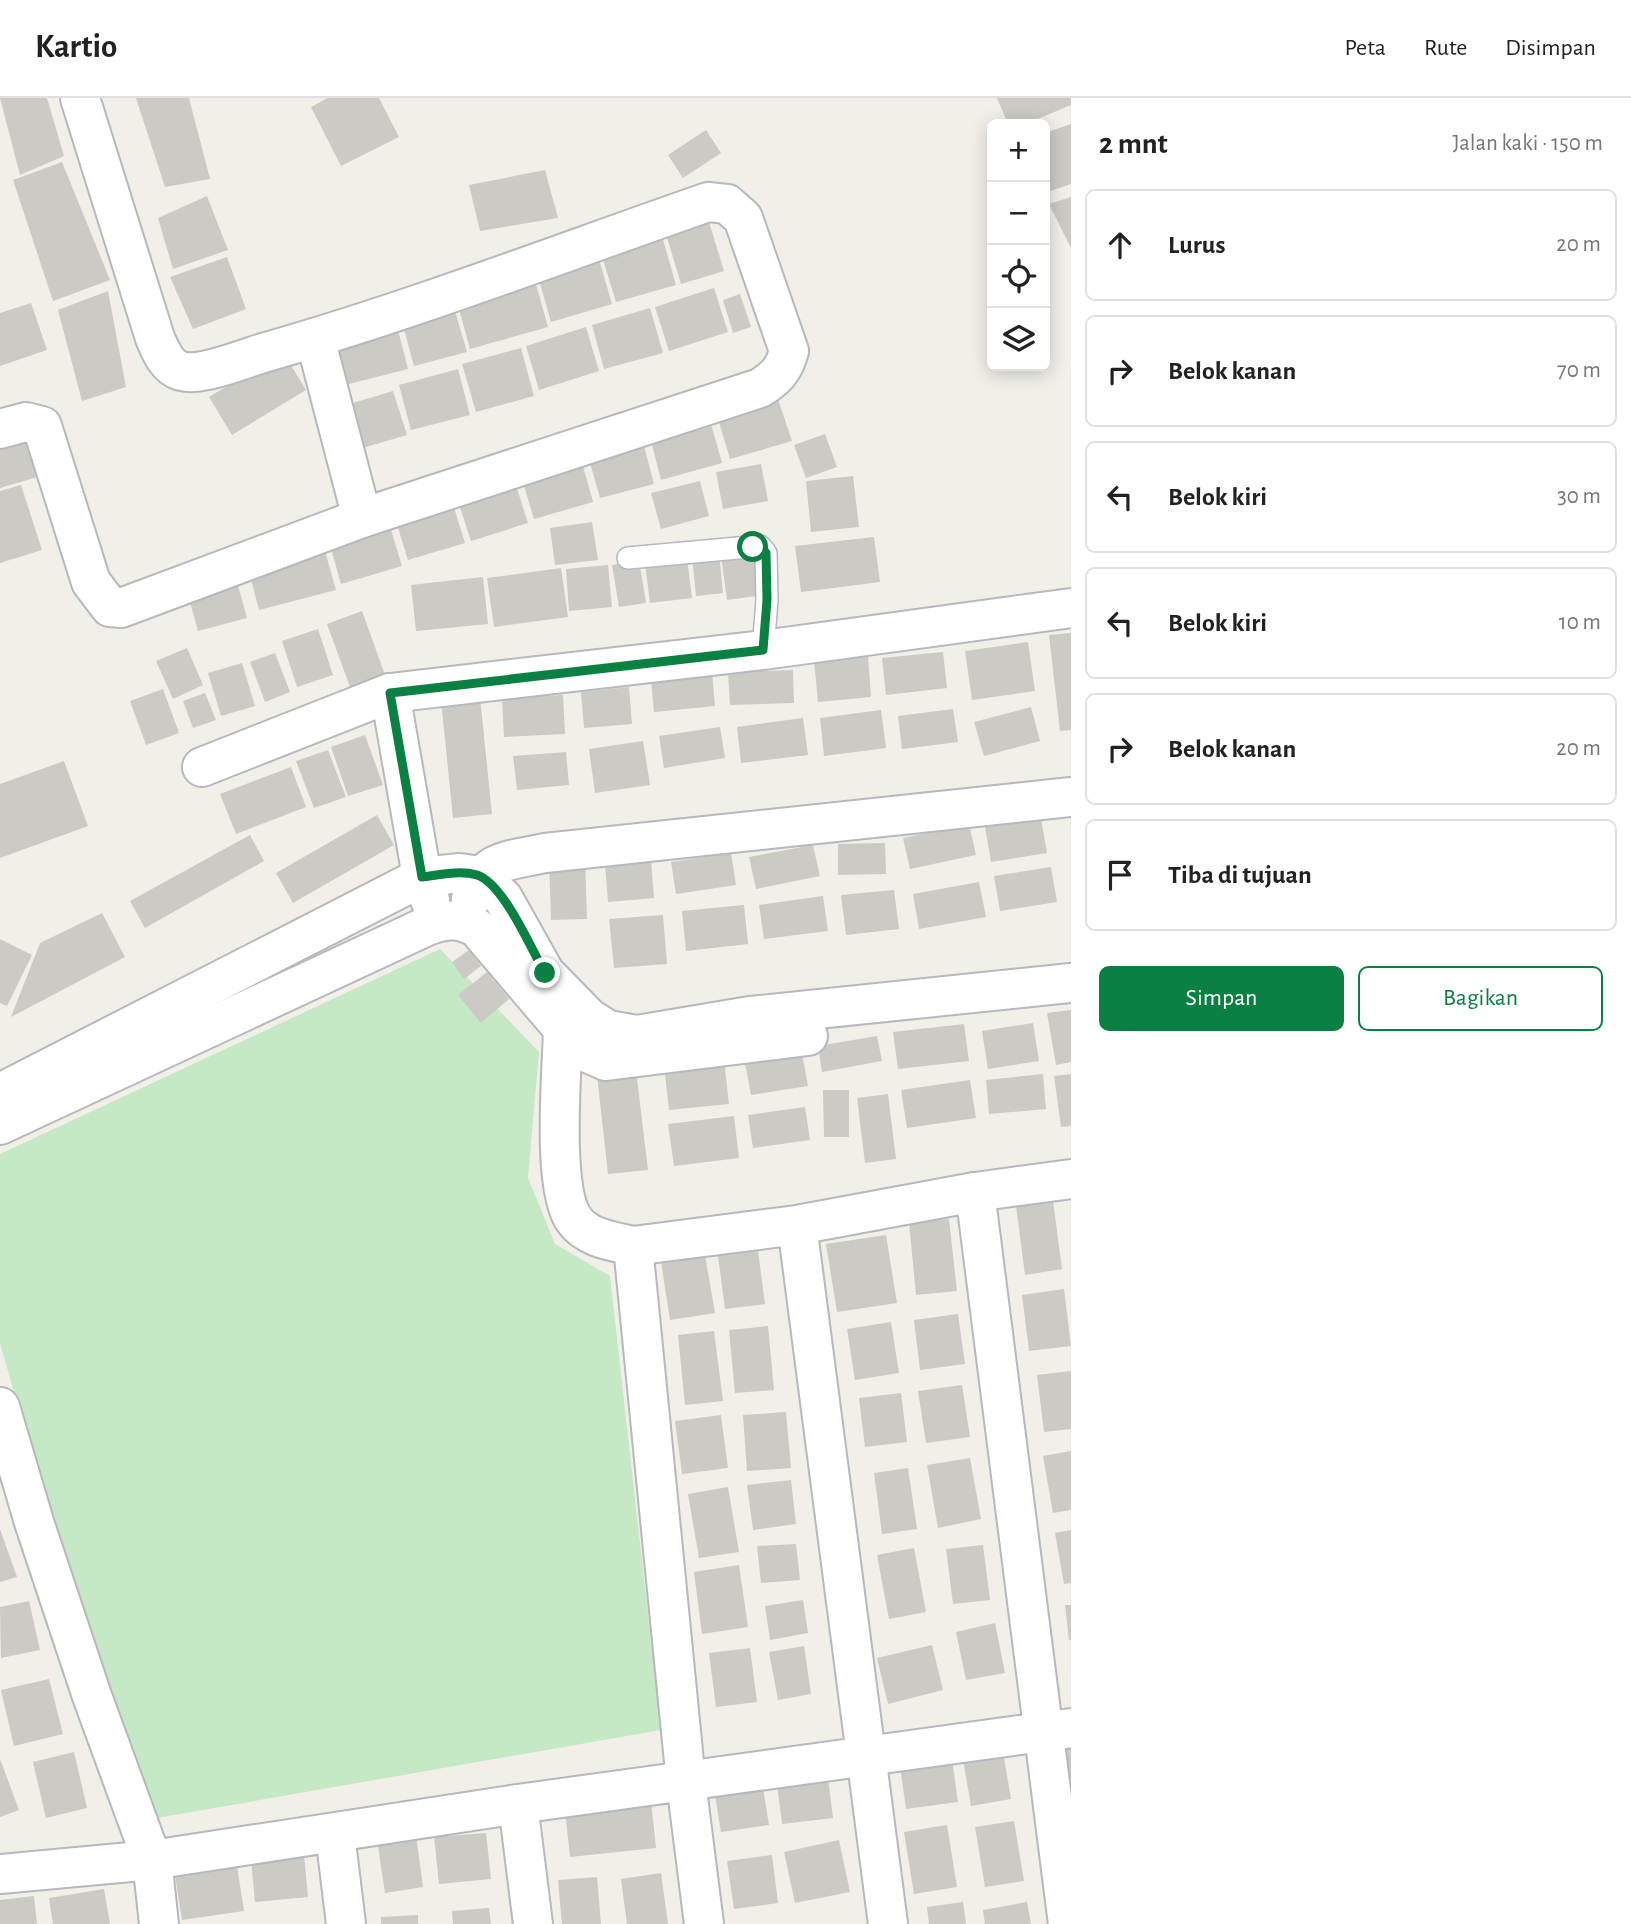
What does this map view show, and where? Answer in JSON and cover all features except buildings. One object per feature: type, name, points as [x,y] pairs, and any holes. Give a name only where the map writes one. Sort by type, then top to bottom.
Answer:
[{"type":"street","points":[[0,429],[26,422],[42,426],[91,582],[110,607],[121,608],[362,518],[760,388],[776,378],[785,365],[789,351],[743,218],[720,202],[708,202],[314,338],[203,370],[182,372],[173,367],[155,338],[80,98]]},
{"type":"street","points":[[314,338],[362,518]]},
{"type":"street","points":[[202,767],[390,693],[763,650],[1071,608]]},
{"type":"street","points":[[390,693],[422,877],[451,921],[477,928],[585,1052],[606,1061],[1071,1005]]},
{"type":"street","points":[[0,1125],[451,921],[479,876],[509,861],[545,853],[1071,797]]},
{"type":"street","points":[[0,1093],[422,877],[460,873],[479,876],[503,898],[545,973],[589,1018],[608,1030],[637,1035],[750,1016],[1071,983]]},
{"type":"street","points":[[563,1029],[560,1144],[564,1197],[574,1220],[589,1234],[634,1246],[797,1224],[975,1192],[1071,1179]]},
{"type":"street","points":[[975,1192],[1057,1729],[1068,1924]]},
{"type":"street","points":[[797,1224],[888,1924]]},
{"type":"street","points":[[634,1246],[686,1782],[704,1924]]},
{"type":"street","points":[[0,1407],[84,1672],[152,1860],[159,1924]]},
{"type":"street","points":[[0,1874],[152,1860],[518,1804],[1057,1729]]},
{"type":"street","points":[[518,1804],[533,1924]]},
{"type":"street","points":[[335,1834],[345,1924]]},
{"type":"lane","points":[[628,558],[760,546],[766,553],[767,565],[763,650]]},
{"type":"green space","points":[[440,949],[539,1052],[528,1178],[555,1244],[610,1276],[661,1730],[157,1818],[62,1561],[0,1343],[0,1154]]},
{"type":"route","points":[[545,973],[503,898],[479,876],[460,873],[422,877],[390,693],[763,650],[767,600],[766,553],[760,546],[753,547]]}]
